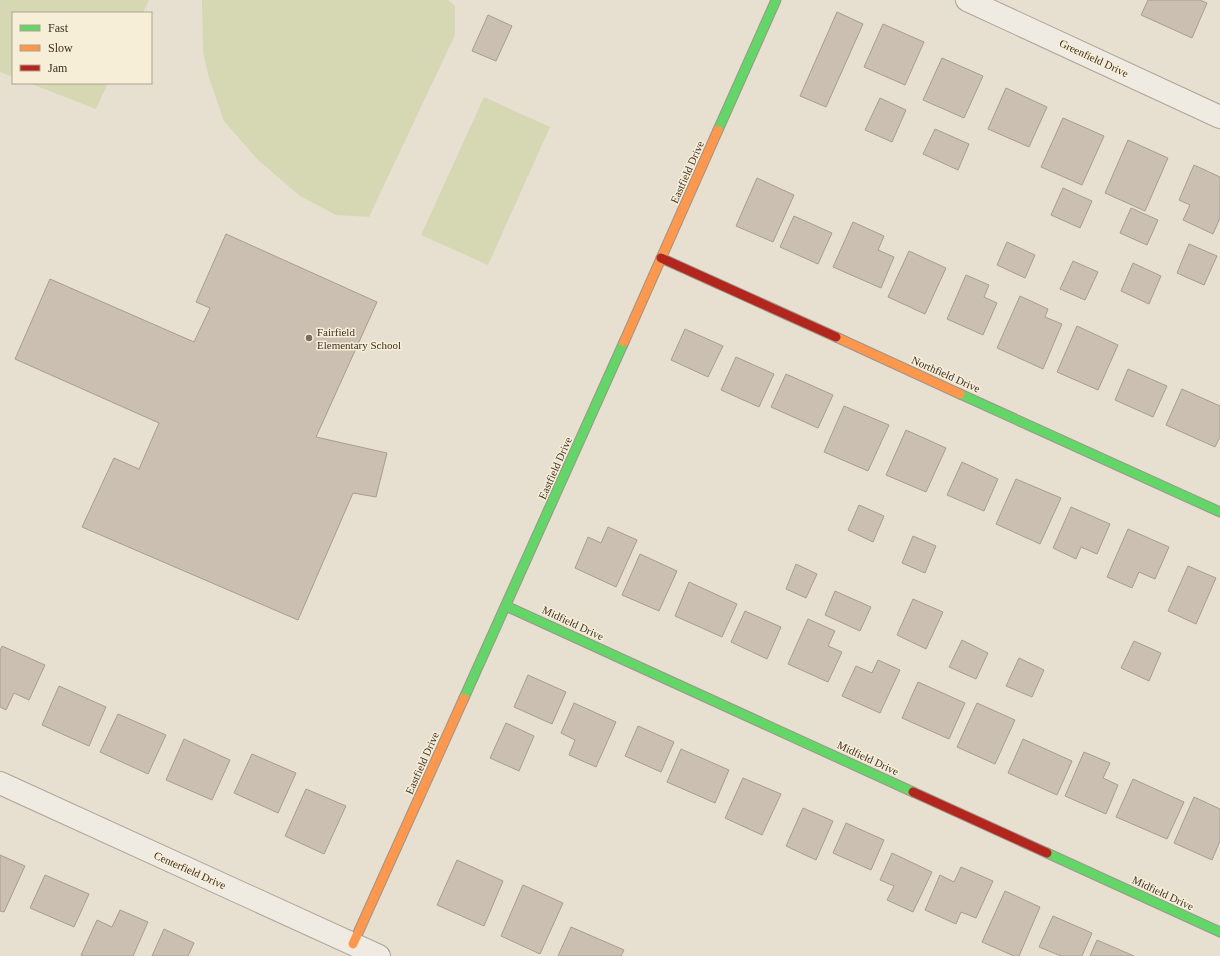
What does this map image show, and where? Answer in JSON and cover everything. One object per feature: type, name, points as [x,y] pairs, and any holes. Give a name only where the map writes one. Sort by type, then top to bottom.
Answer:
[{"type":"street","name":"Eastfield Drive","points":[[353,944],[506,606],[776,0]]},
{"type":"street","name":"Greenfield Drive","points":[[967,0],[1220,117]]},
{"type":"street","name":"Northfield Drive","points":[[661,258],[1220,512]]},
{"type":"street","name":"Midfield Drive","points":[[506,606],[1220,932]]},
{"type":"street","name":"Centerfield Drive","points":[[0,783],[379,956]]},
{"type":"green space","points":[[0,0],[149,0],[143,12],[12,12],[12,77],[0,72]]},
{"type":"green space","points":[[202,0],[448,0],[455,6],[455,35],[369,217],[336,215],[300,196],[258,160],[224,121],[209,78],[203,52]]},
{"type":"green space","points":[[32,84],[108,84],[96,109]]},
{"type":"green space","points":[[484,97],[550,127],[488,265],[421,235]]},
{"type":"building","points":[[1148,0],[1200,0],[1207,3],[1192,38],[1141,15]]},
{"type":"building","points":[[837,12],[863,24],[826,107],[800,96]]},
{"type":"building","points":[[488,15],[512,26],[496,61],[472,51]]},
{"type":"building","points":[[883,24],[924,42],[905,85],[864,67]]},
{"type":"building","points":[[942,58],[983,76],[964,118],[923,100]]},
{"type":"building","points":[[1006,88],[1047,107],[1029,147],[988,129]]},
{"type":"building","points":[[880,98],[906,110],[892,142],[865,130]]},
{"type":"building","points":[[1063,118],[1104,136],[1082,185],[1041,167]]},
{"type":"building","points":[[935,129],[969,144],[958,170],[923,154]]},
{"type":"building","points":[[1128,140],[1168,158],[1145,211],[1105,193]]},
{"type":"building","points":[[1194,165],[1220,177],[1220,218],[1213,234],[1183,220],[1190,205],[1179,200]]},
{"type":"building","points":[[757,178],[794,195],[773,242],[736,226]]},
{"type":"building","points":[[1063,188],[1092,201],[1080,228],[1051,215]]},
{"type":"building","points":[[1131,208],[1158,220],[1147,245],[1120,233]]},
{"type":"building","points":[[794,216],[832,233],[818,264],[780,247]]},
{"type":"building","points":[[853,222],[884,236],[878,250],[894,257],[881,288],[833,267]]},
{"type":"building","points":[[226,234],[377,302],[316,437],[387,453],[376,497],[353,493],[298,620],[82,527],[114,458],[139,469],[159,423],[15,359],[50,279],[194,342],[210,308],[196,302]]},
{"type":"building","points":[[1007,242],[1035,255],[1025,278],[997,265]]},
{"type":"building","points":[[1189,244],[1217,256],[1204,285],[1177,273]]},
{"type":"building","points":[[909,251],[946,268],[925,314],[888,297]]},
{"type":"building","points":[[1073,261],[1098,272],[1085,300],[1060,289]]},
{"type":"building","points":[[1133,263],[1161,276],[1149,304],[1121,291]]},
{"type":"building","points":[[966,275],[989,285],[984,297],[997,303],[983,335],[947,319]]},
{"type":"building","points":[[1020,296],[1048,309],[1045,317],[1062,324],[1043,369],[997,348]]},
{"type":"building","points":[[1077,326],[1118,345],[1098,390],[1057,372]]},
{"type":"building","points":[[685,329],[723,346],[708,377],[671,360]]},
{"type":"building","points":[[736,357],[774,374],[759,407],[721,390]]},
{"type":"building","points":[[1128,369],[1167,386],[1153,417],[1115,400]]},
{"type":"building","points":[[786,374],[833,395],[818,428],[771,407]]},
{"type":"building","points":[[1182,389],[1220,406],[1220,437],[1215,447],[1166,425]]},
{"type":"building","points":[[844,406],[889,425],[868,471],[824,452]]},
{"type":"building","points":[[906,430],[946,448],[926,492],[886,475]]},
{"type":"building","points":[[962,462],[998,479],[984,511],[947,495]]},
{"type":"building","points":[[1016,479],[1061,498],[1040,544],[996,524]]},
{"type":"building","points":[[859,505],[884,516],[873,542],[848,530]]},
{"type":"building","points":[[1071,507],[1110,524],[1097,554],[1081,547],[1076,559],[1053,548]]},
{"type":"building","points":[[608,527],[637,540],[616,587],[575,568],[588,537],[601,543]]},
{"type":"building","points":[[1128,529],[1169,547],[1155,579],[1139,572],[1132,588],[1107,577]]},
{"type":"building","points":[[913,536],[936,546],[925,573],[902,563]]},
{"type":"building","points":[[640,554],[677,571],[659,611],[622,595]]},
{"type":"building","points":[[796,564],[817,574],[806,598],[786,589]]},
{"type":"building","points":[[1188,566],[1216,578],[1196,624],[1168,611]]},
{"type":"building","points":[[689,582],[737,604],[722,637],[675,616]]},
{"type":"building","points":[[835,591],[871,607],[860,631],[825,615]]},
{"type":"building","points":[[913,599],[943,612],[926,649],[897,635]]},
{"type":"building","points":[[745,611],[781,627],[767,659],[731,642]]},
{"type":"building","points":[[808,619],[835,631],[828,646],[842,652],[828,682],[788,664]]},
{"type":"building","points":[[962,640],[988,653],[976,679],[949,667]]},
{"type":"building","points":[[1134,641],[1161,653],[1149,681],[1121,668]]},
{"type":"building","points":[[2,646],[45,665],[29,700],[14,693],[6,710],[0,707],[0,651]]},
{"type":"building","points":[[1019,658],[1044,670],[1032,697],[1006,686]]},
{"type":"building","points":[[878,660],[900,670],[880,713],[842,696],[856,666],[872,673]]},
{"type":"building","points":[[528,675],[566,692],[552,724],[514,707]]},
{"type":"building","points":[[918,682],[965,703],[949,739],[902,718]]},
{"type":"building","points":[[59,686],[106,707],[89,746],[42,725]]},
{"type":"building","points":[[574,703],[616,722],[596,767],[569,755],[575,740],[561,733]]},
{"type":"building","points":[[977,703],[1015,720],[995,764],[957,747]]},
{"type":"building","points":[[118,714],[166,735],[148,774],[100,752]]},
{"type":"building","points":[[506,723],[534,736],[519,771],[490,758]]},
{"type":"building","points":[[638,726],[674,742],[661,772],[625,756]]},
{"type":"building","points":[[184,739],[230,760],[212,800],[166,780]]},
{"type":"building","points":[[1023,739],[1072,761],[1057,795],[1008,773]]},
{"type":"building","points":[[681,749],[729,770],[715,803],[667,782]]},
{"type":"building","points":[[1084,752],[1110,763],[1103,778],[1118,785],[1106,814],[1065,796]]},
{"type":"building","points":[[252,754],[296,773],[278,813],[234,793]]},
{"type":"building","points":[[743,778],[781,794],[762,835],[725,818]]},
{"type":"building","points":[[1133,779],[1184,802],[1167,839],[1116,817]]},
{"type":"building","points":[[306,789],[346,806],[324,854],[285,836]]},
{"type":"building","points":[[1194,797],[1220,809],[1220,841],[1212,860],[1174,843]]},
{"type":"building","points":[[803,808],[833,821],[816,860],[786,846]]},
{"type":"building","points":[[846,823],[884,840],[871,870],[833,853]]},
{"type":"building","points":[[892,853],[932,872],[913,912],[887,900],[894,886],[880,880]]},
{"type":"building","points":[[0,855],[25,866],[4,912],[0,911]]},
{"type":"building","points":[[457,860],[503,881],[484,926],[437,905]]},
{"type":"building","points":[[961,867],[993,881],[976,918],[961,912],[956,924],[925,910],[940,875],[954,882]]},
{"type":"building","points":[[45,875],[89,894],[74,927],[30,908]]},
{"type":"building","points":[[523,885],[563,903],[540,954],[501,936]]},
{"type":"building","points":[[1005,891],[1040,907],[1019,956],[1014,956],[982,942]]},
{"type":"building","points":[[120,910],[148,922],[133,956],[81,955],[97,920],[112,927]]},
{"type":"building","points":[[1053,916],[1092,933],[1082,956],[1061,956],[1039,947]]},
{"type":"building","points":[[571,927],[624,950],[621,956],[558,956]]},
{"type":"building","points":[[164,929],[194,943],[188,956],[152,956]]},
{"type":"building","points":[[1097,940],[1134,956],[1090,956]]},
{"type":"traffic: fast","points":[[718,130],[776,0]]},
{"type":"traffic: fast","points":[[464,698],[624,342]]},
{"type":"traffic: fast","points":[[960,394],[1220,512]]},
{"type":"traffic: fast","points":[[506,606],[913,792]]},
{"type":"traffic: fast","points":[[1047,853],[1220,932]]},
{"type":"traffic: slow","points":[[624,342],[718,130]]},
{"type":"traffic: slow","points":[[836,337],[960,394]]},
{"type":"traffic: slow","points":[[353,944],[464,698]]},
{"type":"traffic: jam","points":[[661,258],[836,337]]},
{"type":"traffic: jam","points":[[913,792],[1047,853]]},
{"type":"place","name":"Fairfield Elementary School","points":[[309,338]]}]
